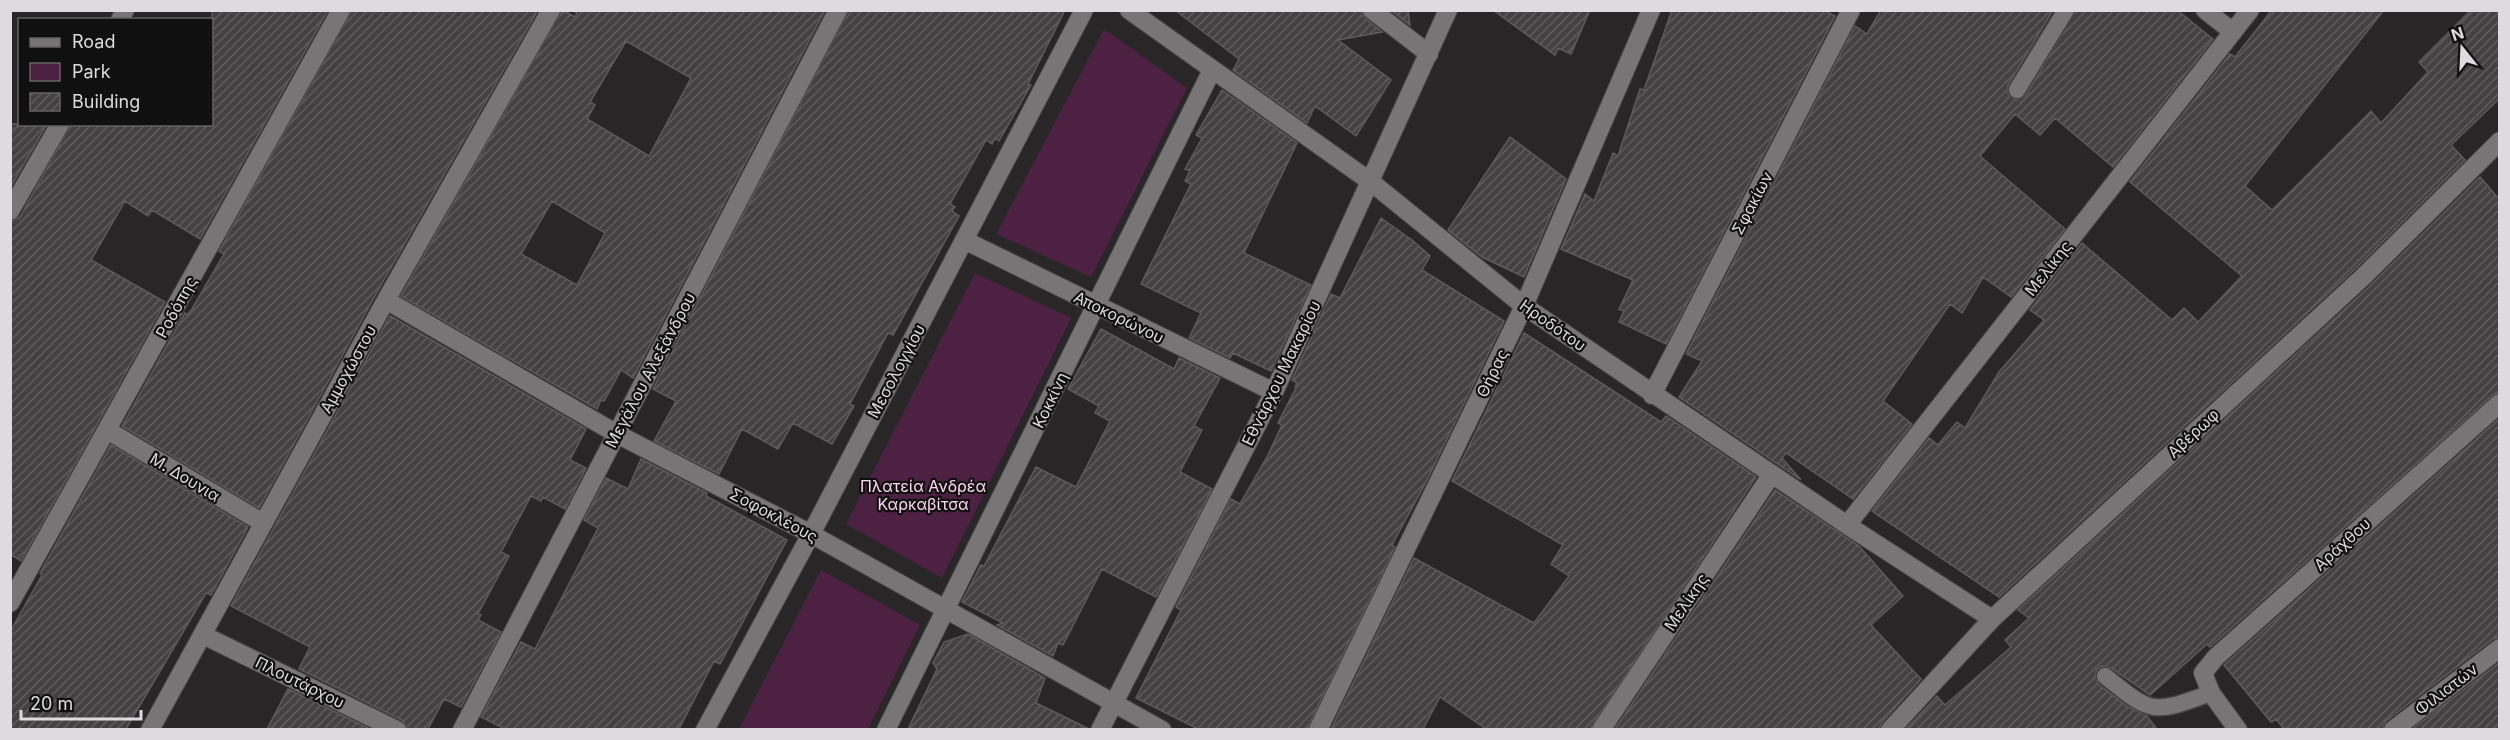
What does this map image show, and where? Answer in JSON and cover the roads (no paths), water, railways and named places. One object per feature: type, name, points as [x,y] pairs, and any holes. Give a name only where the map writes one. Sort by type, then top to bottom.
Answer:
[{"type":"street","name":"Ροδόπης","points":[[10,603],[341,10]]},
{"type":"street","name":"Αμμοχώστου","points":[[150,729],[386,300],[551,10]]},
{"type":"street","name":"Μεγάλου Αλεξάνδρου","points":[[462,729],[838,10]]},
{"type":"street","name":"Μεσολογγίου","points":[[705,729],[811,534],[1084,10]]},
{"type":"street","name":"Ηροδότου","points":[[1129,10],[1371,182],[1524,306],[1847,525],[1992,619]]},
{"type":"street","points":[[1372,10],[1429,54]]},
{"type":"street","name":"Εθνάρχου Μακαρίου","points":[[1100,729],[1274,392],[1448,10]]},
{"type":"street","name":"Θήρας","points":[[1318,729],[1524,306],[1651,10]]},
{"type":"street","name":"Σφακίων","points":[[1652,394],[1851,10]]},
{"type":"street","points":[[2205,10],[2233,32]]},
{"type":"street","name":"Μελίκης","points":[[1847,525],[2250,10]]},
{"type":"street","name":"Κοκκίνη","points":[[886,729],[1212,70]]},
{"type":"street","points":[[10,211],[59,126]]},
{"type":"street","name":"Αβέρωφ","points":[[1890,729],[1992,619],[2364,276],[2499,141]]},
{"type":"street","name":"Αποκορώνου","points":[[964,240],[1274,392]]},
{"type":"street","name":"Σοφοκλέους","points":[[386,300],[617,434],[811,534],[1161,729]]},
{"type":"street","name":"Αράχθου","points":[[2211,693],[2203,674],[2216,657],[2499,403]]},
{"type":"street","name":"Μ. Δουνια","points":[[107,430],[263,523]]},
{"type":"street","name":"Μελίκης","points":[[1601,729],[1772,474]]},
{"type":"street","name":"Πλουτάρχου","points":[[203,635],[397,729]]},
{"type":"street","name":"Φιλιατών","points":[[2393,729],[2499,648]]},
{"type":"street","points":[[2211,693],[2238,729]]},
{"type":"lane","points":[[2017,90],[2066,10]]},
{"type":"lane","points":[[2105,676],[2138,702],[2153,708],[2172,707],[2211,693]]},
{"type":"park label","name":"Πλατεία Ανδρέα Καρκαβίτσα","points":[[923,495]]}]
